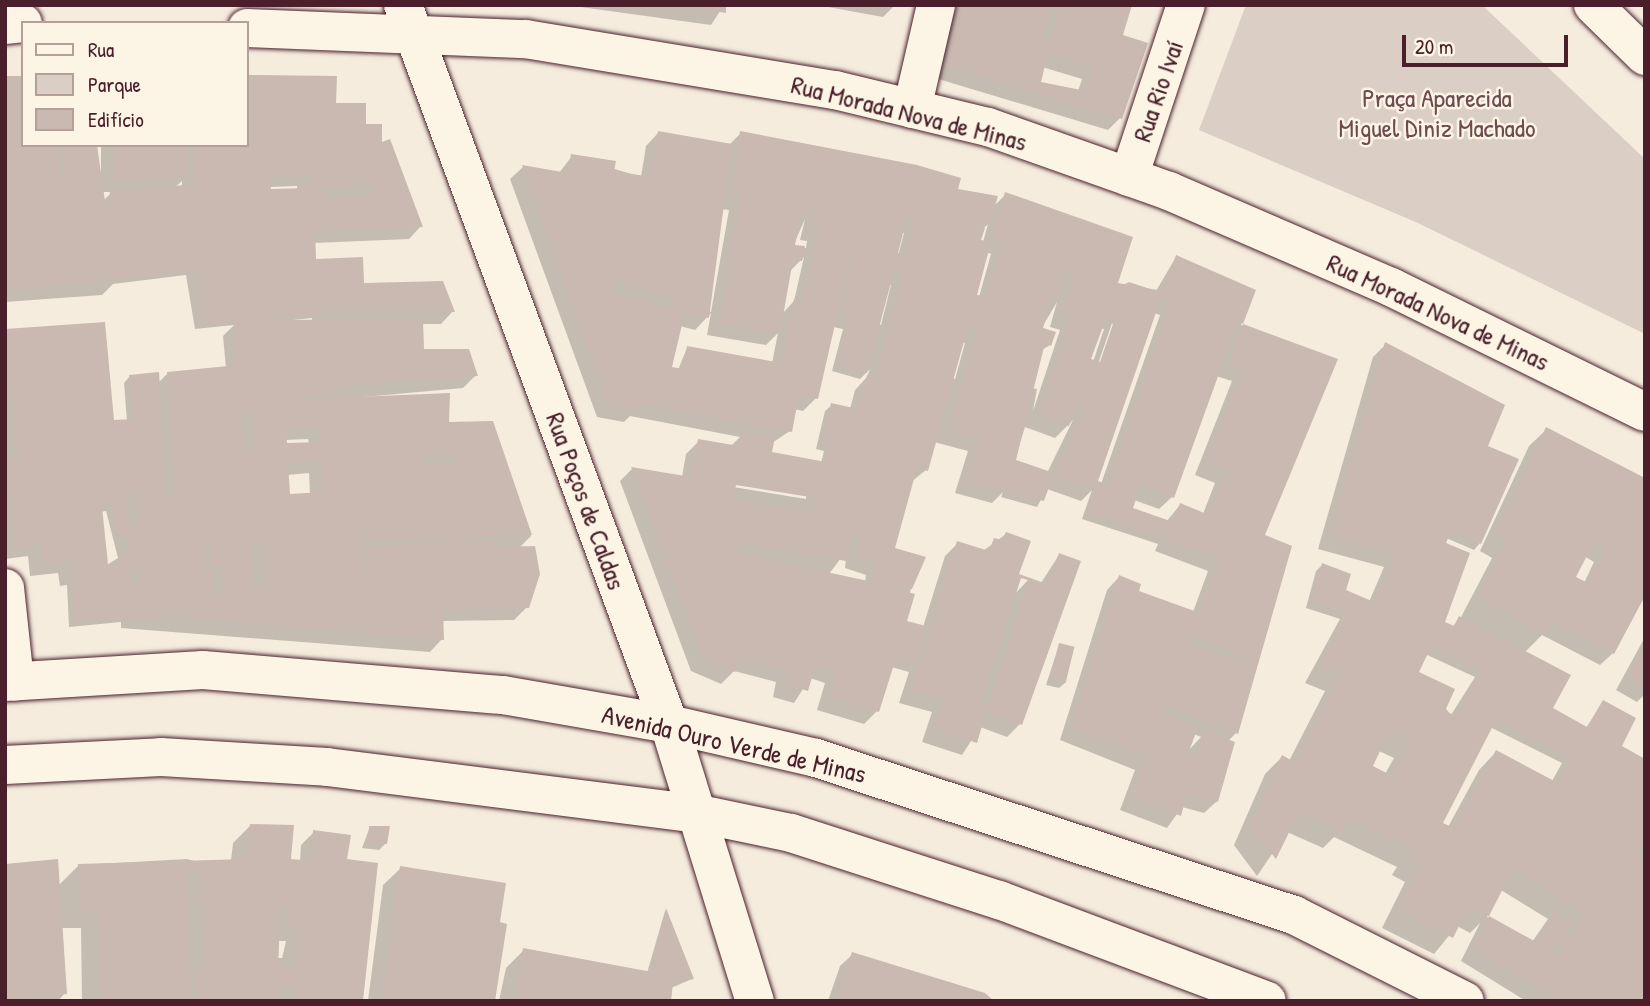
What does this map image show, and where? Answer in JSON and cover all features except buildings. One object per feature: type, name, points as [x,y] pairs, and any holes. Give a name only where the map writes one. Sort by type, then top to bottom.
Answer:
[{"type":"street","points":[[912,109],[936,5]]},
{"type":"street","name":"Rua Rio Ivaí","points":[[1129,177],[1186,5]]},
{"type":"street","points":[[1593,5],[1645,56]]},
{"type":"street","name":"Rua Morada Nova de Minas","points":[[248,29],[408,19],[912,109],[988,127],[1129,177],[1391,287],[1645,412]]},
{"type":"street","name":"Rua Poços de Caldas","points":[[408,19],[669,724],[700,814],[755,1001]]},
{"type":"street","points":[[5,588],[10,682]]},
{"type":"street","name":"Avenida Ouro Verde de Minas","points":[[10,682],[203,670],[503,695],[669,724],[816,758],[1269,906],[1465,1001]]},
{"type":"street","points":[[5,765],[161,757],[327,767],[700,814],[790,833],[999,900],[1267,1001]]},
{"type":"green space","name":"Praça Aparecida Miguel Diniz Machado","points":[[1246,5],[1482,5],[1645,159],[1645,334],[1418,223],[1199,130]]}]
